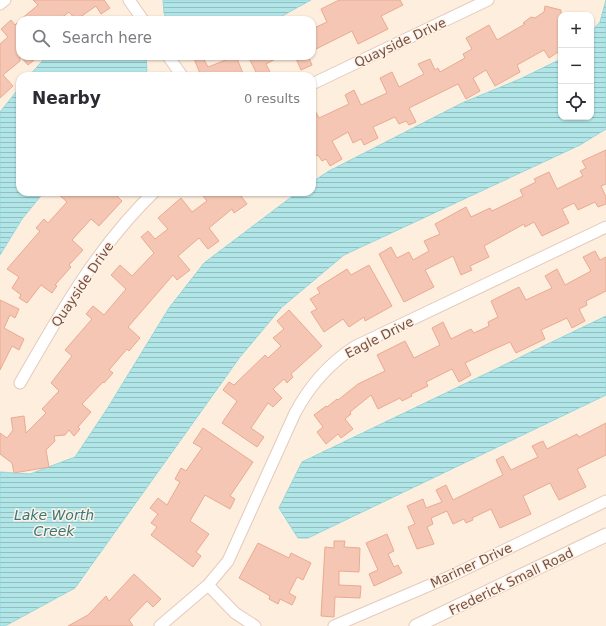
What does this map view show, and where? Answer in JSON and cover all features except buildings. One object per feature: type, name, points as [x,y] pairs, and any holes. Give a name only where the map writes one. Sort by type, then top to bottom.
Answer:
[{"type":"street","points":[[0,4],[5,0]]},
{"type":"street","points":[[129,0],[140,16]]},
{"type":"street","name":"Quayside Drive","points":[[316,82],[488,0]]},
{"type":"street","points":[[171,60],[179,72]]},
{"type":"street","name":"Quayside Drive","points":[[20,383],[86,272],[122,225],[150,196]]},
{"type":"street","name":"Eagle Drive","points":[[160,626],[208,585],[228,561],[236,547],[295,413],[305,395],[325,370],[356,346],[606,227]]},
{"type":"street","name":"Mariner Drive","points":[[334,626],[451,576],[606,500]]},
{"type":"street","name":"Frederick Small Road","points":[[416,626],[606,535]]},
{"type":"street","points":[[208,585],[235,613],[255,626]]},
{"type":"water","points":[[163,0],[311,0],[282,16],[165,16]]},
{"type":"water","name":"Lake Worth Creek","points":[[606,0],[606,129],[580,145],[344,255],[282,307],[240,357],[75,588],[5,626],[0,626],[0,472],[30,474],[75,457],[107,409],[169,308],[204,263],[293,196],[316,196],[316,179],[329,171],[462,103],[520,79],[558,60],[558,120],[594,120],[594,29],[600,22]]},
{"type":"water","points":[[43,60],[146,60],[147,71],[146,72],[33,72]]},
{"type":"water","points":[[16,92],[16,196],[41,196],[22,219],[0,255],[0,112]]},
{"type":"water","points":[[606,316],[606,395],[308,538],[298,538],[279,508],[302,462]]}]
